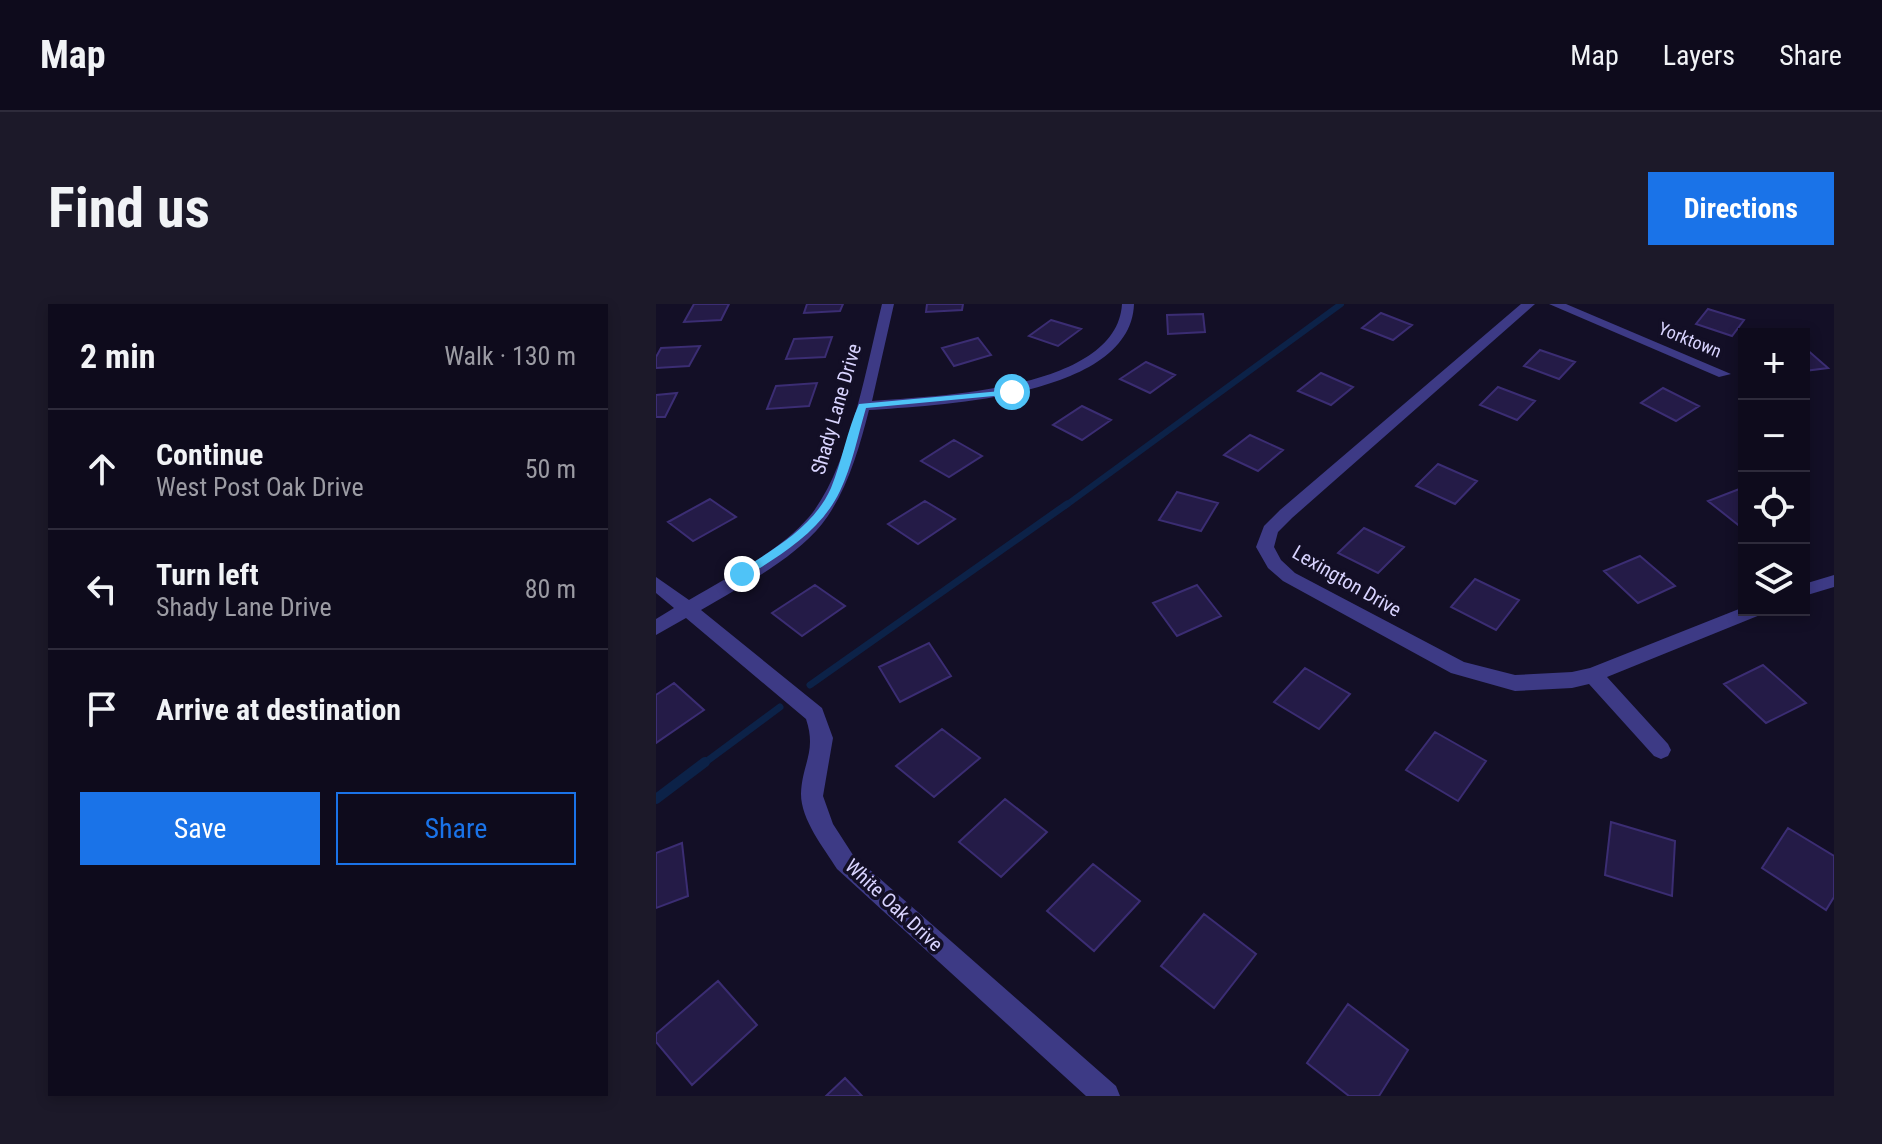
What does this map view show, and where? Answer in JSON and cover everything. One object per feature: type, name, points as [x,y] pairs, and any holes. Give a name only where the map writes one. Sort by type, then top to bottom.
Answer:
[{"type":"street","name":"Shady Lane Drive","points":[[656,628],[786,546],[816,521],[835,490],[862,406],[888,304]]},
{"type":"street","points":[[862,406],[982,397],[1042,384],[1070,371],[1116,340],[1124,329],[1128,304]]},
{"type":"street","name":"Lexington Drive","points":[[1529,304],[1270,530],[1265,547],[1274,564],[1289,577],[1458,668],[1515,683],[1572,680],[1593,675],[1739,616]]},
{"type":"street","name":"Yorktown","points":[[1555,304],[1724,374]]},
{"type":"street","points":[[1810,588],[1834,581]]},
{"type":"street","name":"White Oak Drive","points":[[656,583],[815,714],[823,738],[812,796],[823,828],[845,862],[1106,1096]]},
{"type":"street","points":[[1593,675],[1661,750]]},
{"type":"building","points":[[694,304],[729,304],[721,320],[684,322]]},
{"type":"building","points":[[807,304],[843,304],[840,311],[804,313]]},
{"type":"building","points":[[927,304],[963,304],[962,310],[926,312]]},
{"type":"building","points":[[1708,309],[1744,320],[1732,336],[1696,324]]},
{"type":"building","points":[[1381,313],[1412,325],[1393,340],[1362,328]]},
{"type":"building","points":[[1203,314],[1205,332],[1168,334],[1167,315]]},
{"type":"building","points":[[1051,320],[1081,329],[1058,346],[1029,336]]},
{"type":"building","points":[[832,337],[825,357],[786,359],[794,339]]},
{"type":"building","points":[[978,338],[991,355],[954,366],[942,348]]},
{"type":"building","points":[[700,346],[689,366],[656,368],[656,357],[661,348]]},
{"type":"building","points":[[1540,350],[1575,362],[1559,379],[1524,366]]},
{"type":"building","points":[[1810,352],[1828,368],[1810,370]]},
{"type":"building","points":[[1146,362],[1175,375],[1150,393],[1120,379]]},
{"type":"building","points":[[1321,373],[1353,387],[1331,405],[1298,391]]},
{"type":"building","points":[[817,383],[809,406],[767,409],[776,386]]},
{"type":"building","points":[[1498,387],[1535,401],[1517,420],[1480,405]]},
{"type":"building","points":[[1663,388],[1699,406],[1676,421],[1641,403]]},
{"type":"building","points":[[677,393],[665,417],[656,417],[656,395]]},
{"type":"building","points":[[1082,406],[1111,420],[1082,440],[1053,425]]},
{"type":"building","points":[[1250,435],[1283,450],[1258,471],[1224,455]]},
{"type":"building","points":[[954,440],[982,456],[949,477],[921,461]]},
{"type":"building","points":[[1438,464],[1477,481],[1455,504],[1416,486]]},
{"type":"building","points":[[1738,490],[1738,525],[1708,501]]},
{"type":"building","points":[[1177,492],[1218,503],[1201,531],[1159,520]]},
{"type":"building","points":[[710,499],[736,517],[693,541],[668,522]]},
{"type":"building","points":[[925,501],[955,519],[918,544],[888,524]]},
{"type":"building","points":[[1364,528],[1404,547],[1378,573],[1338,553]]},
{"type":"building","points":[[1640,556],[1675,586],[1638,603],[1604,571]]},
{"type":"building","points":[[1475,579],[1519,600],[1496,630],[1451,607]]},
{"type":"building","points":[[815,585],[845,606],[802,636],[772,613]]},
{"type":"building","points":[[1197,585],[1221,616],[1177,636],[1153,603]]},
{"type":"building","points":[[929,643],[951,676],[900,702],[879,667]]},
{"type":"building","points":[[1763,665],[1806,703],[1766,723],[1724,684]]},
{"type":"building","points":[[1305,668],[1350,694],[1319,729],[1274,702]]},
{"type":"building","points":[[674,683],[704,710],[656,743],[656,695]]},
{"type":"building","points":[[942,729],[980,758],[934,797],[896,766]]},
{"type":"building","points":[[1435,732],[1486,761],[1458,801],[1406,770]]},
{"type":"building","points":[[1005,799],[1047,832],[1001,877],[959,842]]},
{"type":"building","points":[[1611,822],[1675,841],[1672,896],[1605,875]]},
{"type":"building","points":[[1788,828],[1834,856],[1834,897],[1826,910],[1762,868]]},
{"type":"building","points":[[682,843],[688,896],[656,908],[656,853]]},
{"type":"building","points":[[1093,864],[1140,901],[1094,951],[1047,911]]},
{"type":"building","points":[[1204,914],[1256,954],[1214,1008],[1161,966]]},
{"type":"building","points":[[718,981],[757,1025],[692,1085],[656,1042],[656,1034]]},
{"type":"building","points":[[1348,1004],[1408,1050],[1379,1096],[1349,1096],[1307,1063]]},
{"type":"building","points":[[845,1078],[862,1096],[826,1096]]},
{"type":"waterway","points":[[1065,506],[1341,304]]},
{"type":"waterway","points":[[810,685],[1067,504]]},
{"type":"waterway","points":[[703,764],[780,707]]},
{"type":"waterway","points":[[656,799],[705,762]]},
{"type":"route","points":[[742,574],[786,546],[816,521],[835,490],[862,406],[1012,392]]}]
